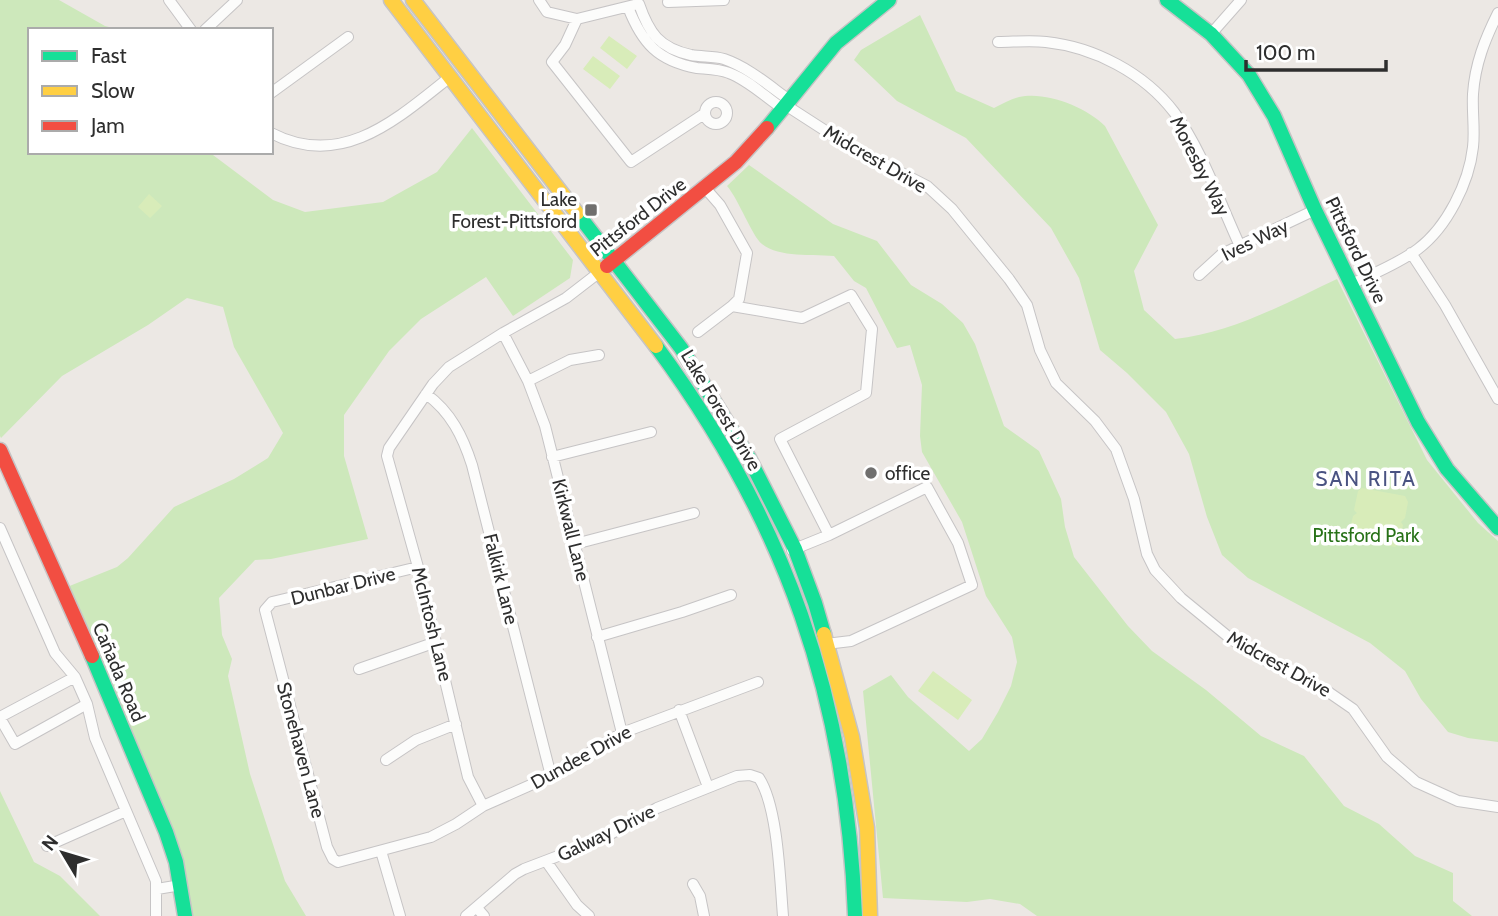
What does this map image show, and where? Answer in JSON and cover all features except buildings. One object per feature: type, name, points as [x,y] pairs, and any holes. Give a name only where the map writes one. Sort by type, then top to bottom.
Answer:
[{"type":"main road","name":"Lake Forest Drive","points":[[391,0],[667,358],[739,475],[780,556],[816,664],[838,754],[851,836],[855,916]]},
{"type":"main road","name":"Lake Forest Drive","points":[[413,0],[681,348],[749,458],[795,549],[826,644],[852,737],[867,828],[870,916]]},
{"type":"main road","name":"Pittsford Drive","points":[[601,271],[706,189],[736,162],[787,106],[835,43],[890,0]]},
{"type":"main road","name":"Pittsford Drive","points":[[1167,0],[1211,34],[1249,75],[1274,116],[1315,210],[1400,387],[1432,447],[1461,487],[1498,528]]},
{"type":"main road","name":"Cañada Road","points":[[0,450],[5,474],[84,638],[166,832],[181,885],[185,916]]},
{"type":"street","points":[[169,0],[190,28]]},
{"type":"street","points":[[207,28],[237,0]]},
{"type":"street","points":[[539,0],[547,12],[577,19],[642,2],[649,30],[661,43],[692,55],[723,59],[749,71],[785,97],[787,106],[779,106],[751,85],[729,73],[675,63],[662,56],[643,37],[628,7]]},
{"type":"street","points":[[668,2],[724,0]]},
{"type":"street","points":[[1211,34],[1241,0]]},
{"type":"street","points":[[1352,284],[1411,253],[1437,230],[1462,188],[1474,145],[1473,95],[1478,62],[1498,13]]},
{"type":"street","points":[[577,19],[565,45],[552,62],[631,162],[704,114]]},
{"type":"street","points":[[273,92],[348,37]]},
{"type":"street","name":"Moresby Way","points":[[998,43],[1044,41],[1066,45],[1105,58],[1142,81],[1173,111],[1185,129],[1240,246]]},
{"type":"street","points":[[273,134],[293,142],[318,146],[358,139],[379,131],[450,77]]},
{"type":"street","name":"Midcrest Drive","points":[[787,106],[849,146],[927,186],[952,209],[1009,279],[1027,305],[1041,350],[1056,383],[1095,421],[1116,449],[1133,499],[1147,554],[1155,570],[1181,598],[1231,639],[1271,664],[1324,689],[1353,709],[1387,757],[1416,782],[1458,801],[1498,807]]},
{"type":"street","points":[[698,332],[739,299],[747,253],[720,205],[706,189]]},
{"type":"street","name":"Ives Way","points":[[1199,275],[1212,261],[1315,210]]},
{"type":"street","points":[[1411,253],[1446,305],[1498,399]]},
{"type":"street","name":"Pittsford Drive","points":[[393,441],[441,375],[458,360],[566,298],[601,271]]},
{"type":"street","points":[[732,306],[802,318],[851,295],[872,329],[866,393],[780,439],[829,535]]},
{"type":"street","name":"Kirkwall Lane","points":[[503,333],[528,380],[542,414],[622,733]]},
{"type":"street","points":[[528,380],[570,360],[599,355]]},
{"type":"street","name":"Falkirk Lane","points":[[426,394],[443,408],[459,430],[472,465],[551,776]]},
{"type":"street","points":[[552,457],[651,432]]},
{"type":"street","name":"McIntosh Lane","points":[[393,441],[387,456],[418,567],[468,776],[483,806]]},
{"type":"street","points":[[780,556],[927,487],[958,543],[972,585],[851,641],[826,644]]},
{"type":"street","points":[[575,544],[694,513]]},
{"type":"street","points":[[0,528],[55,653],[75,677],[87,704],[95,737],[156,881],[156,916]]},
{"type":"street","points":[[0,561],[12,556]]},
{"type":"street","name":"Dunbar Drive","points":[[268,604],[418,567]]},
{"type":"street","points":[[597,637],[730,595]]},
{"type":"street","name":"Stonehaven Lane","points":[[268,604],[264,615],[329,854],[338,862],[369,855]]},
{"type":"street","points":[[359,669],[436,642]]},
{"type":"street","points":[[75,677],[0,718],[15,744],[87,704]]},
{"type":"street","name":"Dundee Drive","points":[[369,855],[431,837],[483,806],[551,776],[622,733],[758,682]]},
{"type":"street","points":[[678,710],[708,787]]},
{"type":"street","points":[[386,760],[416,740],[456,724]]},
{"type":"street","name":"Galway Drive","points":[[466,916],[481,912],[515,874],[600,840],[657,808],[737,776],[750,775],[759,778],[767,798],[780,864],[783,916]]},
{"type":"street","points":[[47,846],[126,811]]},
{"type":"street","points":[[381,850],[400,916]]},
{"type":"street","points":[[546,861],[577,905],[589,916]]},
{"type":"street","points":[[694,884],[701,896],[704,916]]},
{"type":"street","points":[[157,889],[181,885]]},
{"type":"green space","points":[[0,0],[59,0],[113,28],[28,28],[28,154],[212,154],[273,200],[305,212],[383,202],[437,172],[472,128],[573,260],[570,278],[513,316],[486,277],[421,319],[389,351],[344,415],[344,456],[368,539],[255,560],[219,598],[222,635],[232,659],[228,676],[250,774],[285,881],[306,916],[190,916],[187,879],[176,839],[67,587],[117,567],[174,507],[234,479],[268,458],[283,433],[234,347],[223,307],[187,298],[148,325],[62,376],[1,438]]},
{"type":"green space","name":"Pittsford Park","points":[[920,15],[956,91],[994,108],[1019,97],[1041,96],[1077,107],[1105,126],[1158,225],[1134,271],[1144,310],[1175,339],[1238,324],[1337,279],[1427,460],[1478,523],[1498,541],[1498,742],[1448,732],[1421,699],[1405,671],[1370,643],[1248,578],[1222,555],[1207,517],[1189,454],[1166,412],[1100,350],[1079,278],[1051,228],[966,138],[897,101],[854,60],[861,50]]},
{"type":"green space","points":[[609,36],[637,56],[627,69],[600,48]]},
{"type":"green space","points":[[593,56],[620,76],[610,89],[583,69]]},
{"type":"green space","points":[[749,165],[833,224],[877,241],[911,285],[942,304],[963,323],[975,344],[1004,426],[1039,451],[1061,499],[1065,527],[1074,557],[1128,626],[1152,651],[1206,690],[1261,736],[1304,756],[1344,806],[1379,824],[1415,856],[1453,873],[1453,901],[1472,916],[1037,916],[1020,904],[990,899],[967,902],[883,898],[863,691],[891,675],[908,697],[969,751],[982,739],[998,712],[1011,686],[1017,662],[1012,637],[986,596],[962,522],[922,452],[922,385],[910,345],[897,348],[866,288],[854,281],[834,256],[778,252],[758,240],[727,186]]},
{"type":"green space","points":[[149,194],[162,206],[150,218],[138,207]]},
{"type":"green space","name":"Pittsford Park","points":[[1362,488],[1405,496],[1408,502],[1405,518],[1401,522],[1403,525],[1399,544],[1395,547],[1353,538],[1349,533],[1353,516],[1357,513],[1354,510],[1358,491]]},
{"type":"green space","points":[[933,671],[972,700],[958,720],[918,691]]},
{"type":"green space","points":[[0,791],[34,862],[60,876],[100,916],[0,916]]},
{"type":"traffic: fast","points":[[767,128],[836,43],[889,0]]},
{"type":"traffic: fast","points":[[1167,0],[1211,34],[1249,75],[1274,116],[1315,210],[1418,422],[1447,469],[1498,528]]},
{"type":"traffic: fast","points":[[577,213],[681,348],[749,458],[795,549],[824,634]]},
{"type":"traffic: fast","points":[[656,346],[702,412],[741,479],[774,546],[801,615],[823,686],[839,760],[849,836],[855,916]]},
{"type":"traffic: fast","points":[[92,656],[166,832],[176,862],[185,916]]},
{"type":"traffic: slow","points":[[391,0],[656,346]]},
{"type":"traffic: slow","points":[[413,0],[577,213]]},
{"type":"traffic: slow","points":[[824,634],[852,737],[867,828],[870,916]]},
{"type":"traffic: jam","points":[[607,266],[736,162],[767,128]]},
{"type":"traffic: jam","points":[[0,450],[92,656]]},
{"type":"place","name":"Lake Forest-Pittsford","points":[[591,210]]},
{"type":"place","name":"office","points":[[871,473]]},
{"type":"district","name":"SAN RITA","points":[[1366,478]]}]
